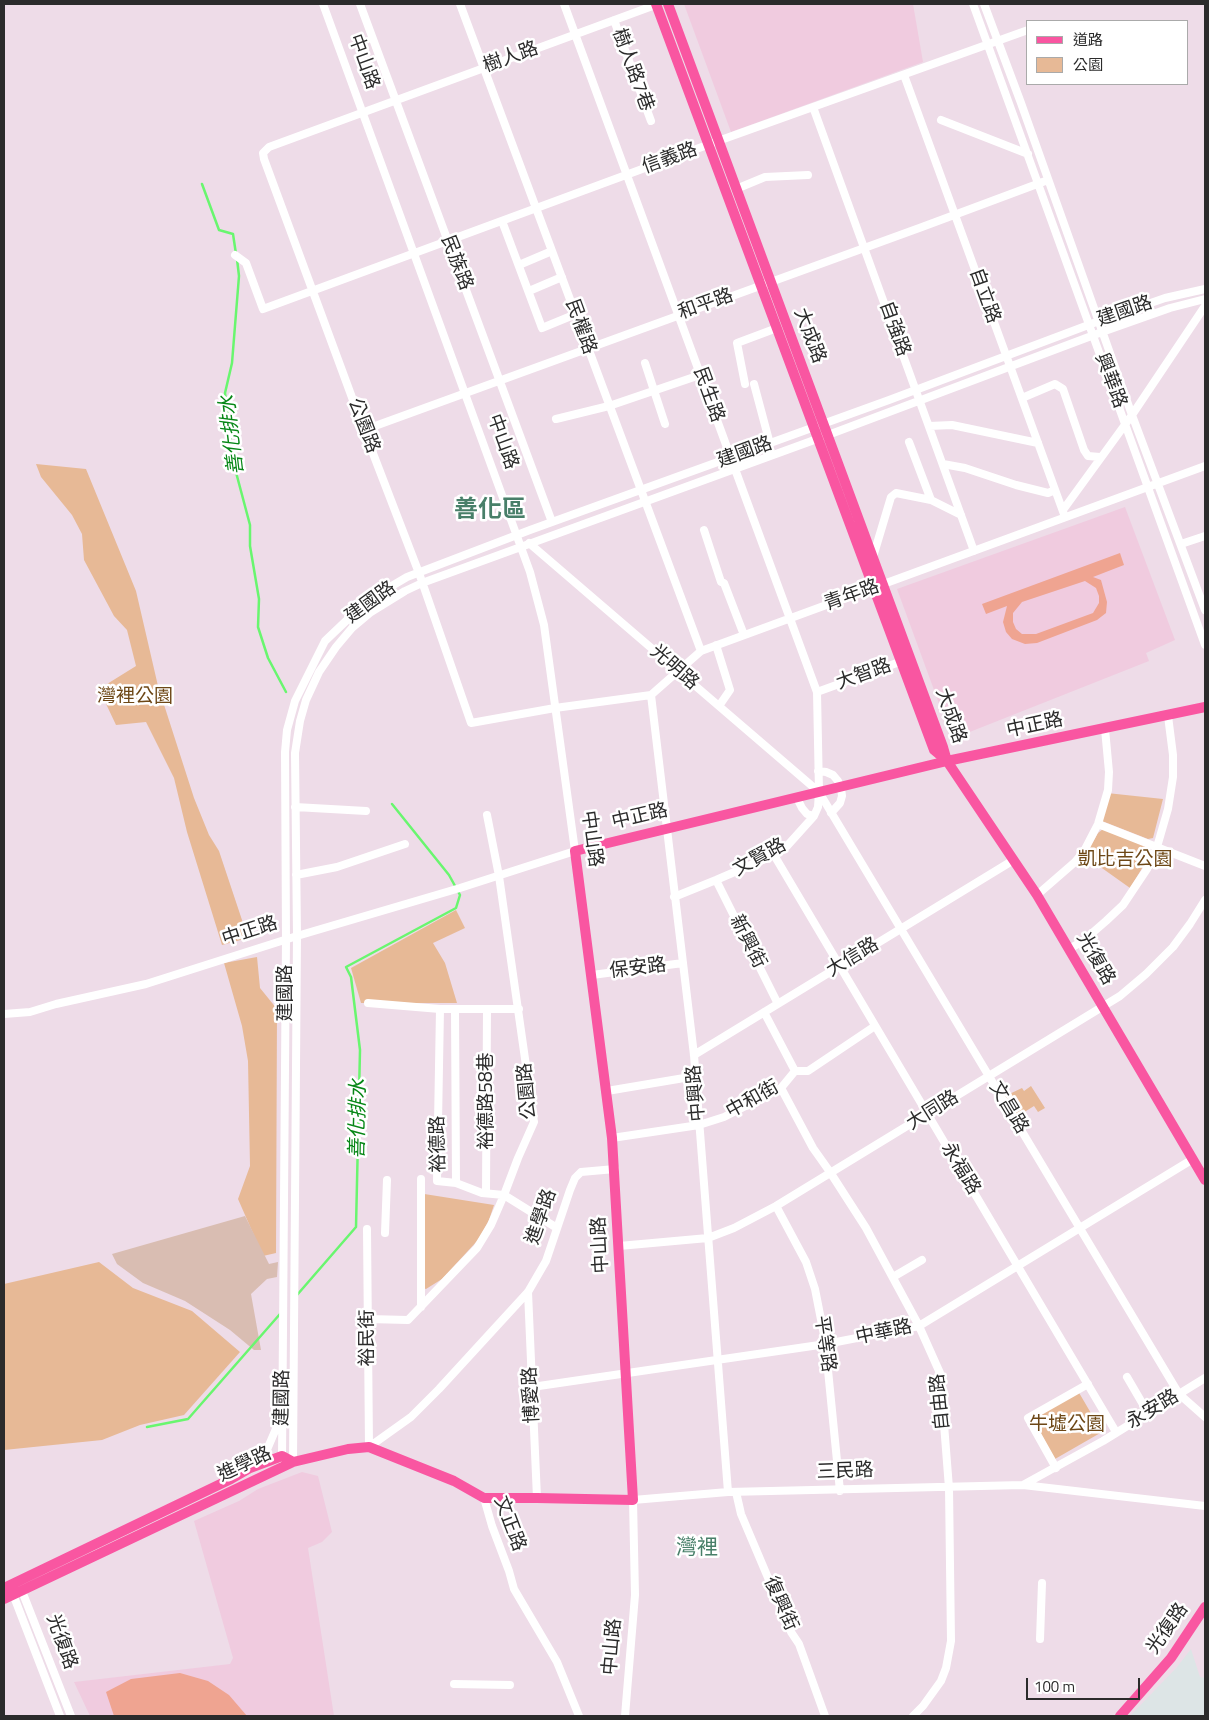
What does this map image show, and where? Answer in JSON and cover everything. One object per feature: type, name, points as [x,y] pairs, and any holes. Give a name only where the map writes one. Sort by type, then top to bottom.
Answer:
[{"type":"main road","name":"大成路","points":[[657,4],[708,145],[765,283],[906,660],[943,747],[947,762]]},
{"type":"main road","name":"大成路","points":[[668,4],[736,189],[765,283],[776,328],[819,426]]},
{"type":"main road","name":"大成路","points":[[823,437],[873,557],[878,586]]},
{"type":"main road","name":"中正路","points":[[575,851],[947,762],[1205,707]]},
{"type":"main road","name":"光復路","points":[[947,762],[1036,895],[1205,1180]]},
{"type":"main road","name":"中山路","points":[[575,851],[607,1091],[615,1169],[633,1500]]},
{"type":"main road","name":"文正路","points":[[293,1462],[348,1449],[369,1447],[454,1481],[484,1498]]},
{"type":"main road","name":"進學路","points":[[12,1589],[232,1479],[250,1468],[282,1456],[293,1462]]},
{"type":"main road","name":"進學路","points":[[12,1589],[293,1462]]},
{"type":"main road","name":"三民路","points":[[484,1498],[633,1500]]},
{"type":"main road","name":"光復路","points":[[1120,1716],[1170,1658],[1205,1607]]},
{"type":"street","name":"中山路","points":[[324,4],[517,535],[525,545],[544,625],[575,851]]},
{"type":"street","name":"民族路","points":[[360,4],[552,522]]},
{"type":"street","name":"民權路","points":[[460,4],[701,651]]},
{"type":"street","name":"民生路","points":[[564,4],[817,692],[819,792]]},
{"type":"street","name":"樹人路","points":[[363,112],[657,4]]},
{"type":"street","name":"興華路","points":[[973,4],[1205,645]]},
{"type":"street","name":"興華路","points":[[984,4],[1132,415],[1205,610]]},
{"type":"street","name":"樹人路7巷","points":[[614,20],[651,120]]},
{"type":"street","name":"信義路","points":[[235,255],[246,262],[263,309],[718,141],[1026,31]]},
{"type":"street","name":"自立路","points":[[904,75],[1064,513]]},
{"type":"street","name":"自強路","points":[[813,107],[974,551]]},
{"type":"street","name":"公園路","points":[[363,112],[269,147],[263,153],[264,159],[419,573],[471,723],[555,708]]},
{"type":"street","points":[[942,120],[1028,154]]},
{"type":"street","points":[[736,189],[765,177],[808,175]]},
{"type":"street","name":"和平路","points":[[364,430],[1048,180]]},
{"type":"street","points":[[502,221],[542,328],[576,314]]},
{"type":"street","points":[[519,265],[552,251]]},
{"type":"street","points":[[529,291],[562,277]]},
{"type":"street","name":"建國路","points":[[283,1467],[286,939],[285,752],[295,701],[325,641],[368,600],[419,573],[552,522],[1007,357],[1099,321],[1165,298],[1205,289]]},
{"type":"street","name":"建國路","points":[[293,1462],[297,936],[295,754],[303,708],[328,657],[352,628],[384,603],[404,590],[422,582],[823,437],[1102,332],[1170,308],[1205,299]]},
{"type":"street","points":[[1064,513],[1100,457],[1132,415],[1205,306]]},
{"type":"street","points":[[745,384],[738,343],[776,328]]},
{"type":"street","points":[[645,363],[665,424]]},
{"type":"street","points":[[556,419],[609,406],[700,375]]},
{"type":"street","points":[[754,384],[770,444]]},
{"type":"street","points":[[1022,398],[1056,384],[1063,388],[1084,450],[1088,456],[1100,457]]},
{"type":"street","points":[[929,426],[952,425],[1038,443]]},
{"type":"street","points":[[909,442],[931,500]]},
{"type":"street","points":[[943,464],[965,468],[1016,485],[1048,493],[1056,490]]},
{"type":"street","points":[[1203,467],[1205,476]]},
{"type":"street","name":"青年路","points":[[651,695],[701,651],[974,551],[1064,513],[1149,487],[1203,467]]},
{"type":"street","points":[[873,557],[891,497],[896,493],[931,500],[961,515]]},
{"type":"street","points":[[704,530],[721,582],[724,584],[744,635]]},
{"type":"street","points":[[1180,544],[1205,536]]},
{"type":"street","name":"光明路","points":[[525,545],[678,671],[819,792]]},
{"type":"street","points":[[716,645],[730,690],[718,706]]},
{"type":"street","name":"大智路","points":[[817,692],[906,660]]},
{"type":"street","points":[[555,708],[651,695]]},
{"type":"street","name":"中興路","points":[[651,695],[694,1055],[718,1360],[732,1492]]},
{"type":"street","points":[[1069,949],[1083,940],[1123,905],[1147,869],[1158,847],[1168,808],[1173,777],[1173,755],[1168,716]]},
{"type":"street","points":[[1036,895],[1062,874],[1084,851],[1098,824],[1108,790],[1109,772],[1105,729]]},
{"type":"street","points":[[818,771],[833,775],[841,787],[842,796],[840,803],[831,814]]},
{"type":"street","points":[[797,798],[802,808],[814,816],[818,807],[819,792]]},
{"type":"street","name":"文昌路","points":[[819,792],[1179,1394],[1205,1417]]},
{"type":"street","points":[[295,807],[366,811]]},
{"type":"street","name":"公園路","points":[[368,1319],[408,1320],[477,1248],[491,1225],[534,1122],[499,876],[487,815]]},
{"type":"street","name":"文賢路","points":[[674,897],[774,855],[787,846],[814,816]]},
{"type":"street","points":[[1098,824],[1205,866]]},
{"type":"street","points":[[296,875],[337,867],[405,844]]},
{"type":"street","name":"中正路","points":[[4,1014],[30,1012],[56,1004],[146,984],[286,939],[499,876],[575,851]]},
{"type":"street","name":"永福路","points":[[774,855],[1116,1432]]},
{"type":"street","name":"大信路","points":[[694,1055],[1012,860]]},
{"type":"street","name":"新興街","points":[[716,880],[778,1004]]},
{"type":"street","name":"大同路","points":[[619,1246],[708,1238],[734,1228],[776,1206],[1124,993],[1164,957],[1184,934],[1205,900]]},
{"type":"street","name":"保安路","points":[[592,975],[683,963]]},
{"type":"street","points":[[368,1003],[440,1009],[519,1008]]},
{"type":"street","name":"裕德路","points":[[440,1009],[437,1181],[456,1183],[486,1193],[504,1195],[557,1228]]},
{"type":"street","points":[[455,1009],[456,1183]]},
{"type":"street","name":"裕德路58巷","points":[[486,1193],[487,1009]]},
{"type":"street","points":[[764,1012],[795,1070]]},
{"type":"street","name":"中和街","points":[[612,1138],[700,1125],[724,1117],[781,1088],[795,1070],[808,1071],[875,1026]]},
{"type":"street","points":[[607,1091],[696,1076]]},
{"type":"street","name":"自由路","points":[[781,1088],[813,1148],[866,1228],[920,1326],[940,1372],[948,1488],[951,1641],[949,1656],[941,1681],[928,1700],[912,1716]]},
{"type":"street","name":"中華路","points":[[532,1387],[826,1344],[920,1326],[1192,1159]]},
{"type":"street","name":"進學路","points":[[369,1447],[411,1417],[528,1292],[546,1261],[575,1178],[581,1172],[615,1169]]},
{"type":"street","points":[[421,1179],[421,1307]]},
{"type":"street","points":[[385,1233],[387,1180]]},
{"type":"street","name":"平等路","points":[[776,1206],[802,1252],[815,1289],[826,1344],[840,1490]]},
{"type":"street","name":"裕民街","points":[[367,1229],[369,1447]]},
{"type":"street","points":[[893,1277],[922,1260]]},
{"type":"street","name":"博愛路","points":[[528,1292],[537,1498]]},
{"type":"street","points":[[1127,1377],[1148,1413]]},
{"type":"street","name":"永安路","points":[[1023,1486],[1205,1378]]},
{"type":"street","points":[[1056,1468],[1028,1418],[1088,1384]]},
{"type":"street","points":[[250,1468],[266,1452],[283,1413]]},
{"type":"street","name":"三民路","points":[[633,1500],[732,1492],[1023,1486],[1205,1506]]},
{"type":"street","name":"復興街","points":[[732,1492],[790,1632],[799,1644],[825,1716]]},
{"type":"street","name":"文正路","points":[[484,1498],[514,1589],[557,1662],[579,1716]]},
{"type":"street","name":"中山路","points":[[625,1716],[635,1595],[633,1500]]},
{"type":"street","points":[[1040,1639],[1042,1583]]},
{"type":"street","name":"光復路","points":[[12,1589],[60,1716]]},
{"type":"street","name":"光復路","points":[[12,1589],[71,1716]]},
{"type":"street","points":[[454,1684],[510,1685]]},
{"type":"shaded area","points":[[684,4],[913,4],[923,62],[731,132]]},
{"type":"shaded area","points":[[1125,507],[1175,640],[1146,653],[1149,661],[952,739],[897,589]]},
{"type":"shaded area","points":[[1120,553],[1124,565],[1093,577],[1101,580],[1107,602],[1106,613],[1097,620],[1037,643],[1025,644],[1012,639],[1006,632],[1003,622],[1007,606],[986,614],[982,604]],"holes":[[[1085,581],[1096,588],[1099,603],[1093,613],[1036,634],[1022,634],[1016,629],[1013,622],[1013,613],[1022,602]]]},
{"type":"shaded area","points":[[245,1216],[269,1264],[278,1262],[277,1277],[267,1279],[251,1294],[261,1350],[254,1350],[230,1330],[185,1301],[143,1283],[117,1264],[112,1254]]},
{"type":"shaded area","points":[[302,1472],[318,1476],[332,1532],[322,1542],[308,1548],[334,1716],[90,1716],[74,1682],[230,1664],[233,1658],[194,1521],[239,1501],[258,1489]]},
{"type":"shaded area","points":[[1191,1649],[1200,1677],[1205,1678],[1205,1716],[1130,1716],[1177,1667]]},
{"type":"shaded area","points":[[180,1673],[208,1681],[229,1695],[247,1716],[114,1716],[106,1692],[131,1679]]},
{"type":"green space","name":"灣裡公園","points":[[36,464],[86,469],[136,591],[158,686],[194,798],[209,835],[219,851],[248,938],[222,945],[187,832],[174,778],[146,722],[116,725],[99,689],[136,666],[127,630],[114,616],[84,560],[82,534],[72,515],[41,477]]},
{"type":"green space","points":[[1107,793],[1163,799],[1153,838],[1148,839],[1102,821]]},
{"type":"green space","name":"凱比吉公園","points":[[1103,829],[1147,847],[1149,850],[1150,853],[1130,888],[1085,856],[1098,833]]},
{"type":"green space","points":[[456,910],[465,928],[433,943],[445,963],[457,1003],[361,1003],[351,968]]},
{"type":"green space","points":[[257,957],[260,988],[277,1009],[276,1253],[263,1256],[238,1199],[250,1166],[248,1061],[242,1026],[224,963]]},
{"type":"green space","points":[[1031,1086],[1045,1108],[1038,1112],[1034,1106],[1015,1118],[1003,1097],[1022,1088],[1024,1091]]},
{"type":"green space","points":[[418,1193],[494,1205],[489,1220],[478,1240],[442,1279],[426,1289],[423,1288]]},
{"type":"green space","points":[[99,1262],[133,1288],[192,1311],[240,1352],[184,1415],[140,1425],[102,1440],[4,1450],[4,1284]]},
{"type":"green space","name":"牛墟公園","points":[[1078,1391],[1102,1432],[1055,1459],[1032,1418]]},
{"type":"waterway","name":"善化排水","points":[[202,184],[219,230],[233,234],[236,254]]},
{"type":"waterway","name":"善化排水","points":[[237,259],[239,276],[232,363],[225,393],[233,461],[250,525],[250,546],[259,599],[258,627],[268,658],[286,692]]},
{"type":"waterway","name":"善化排水","points":[[297,1295],[356,1227],[360,1050],[351,977],[346,967],[456,908],[460,895],[449,875],[392,804]]},
{"type":"waterway","name":"善化排水","points":[[147,1427],[188,1419],[280,1314]]},
{"type":"district","name":"善化區","points":[[490,511]]},
{"type":"district","name":"灣裡","points":[[697,1549]]}]
